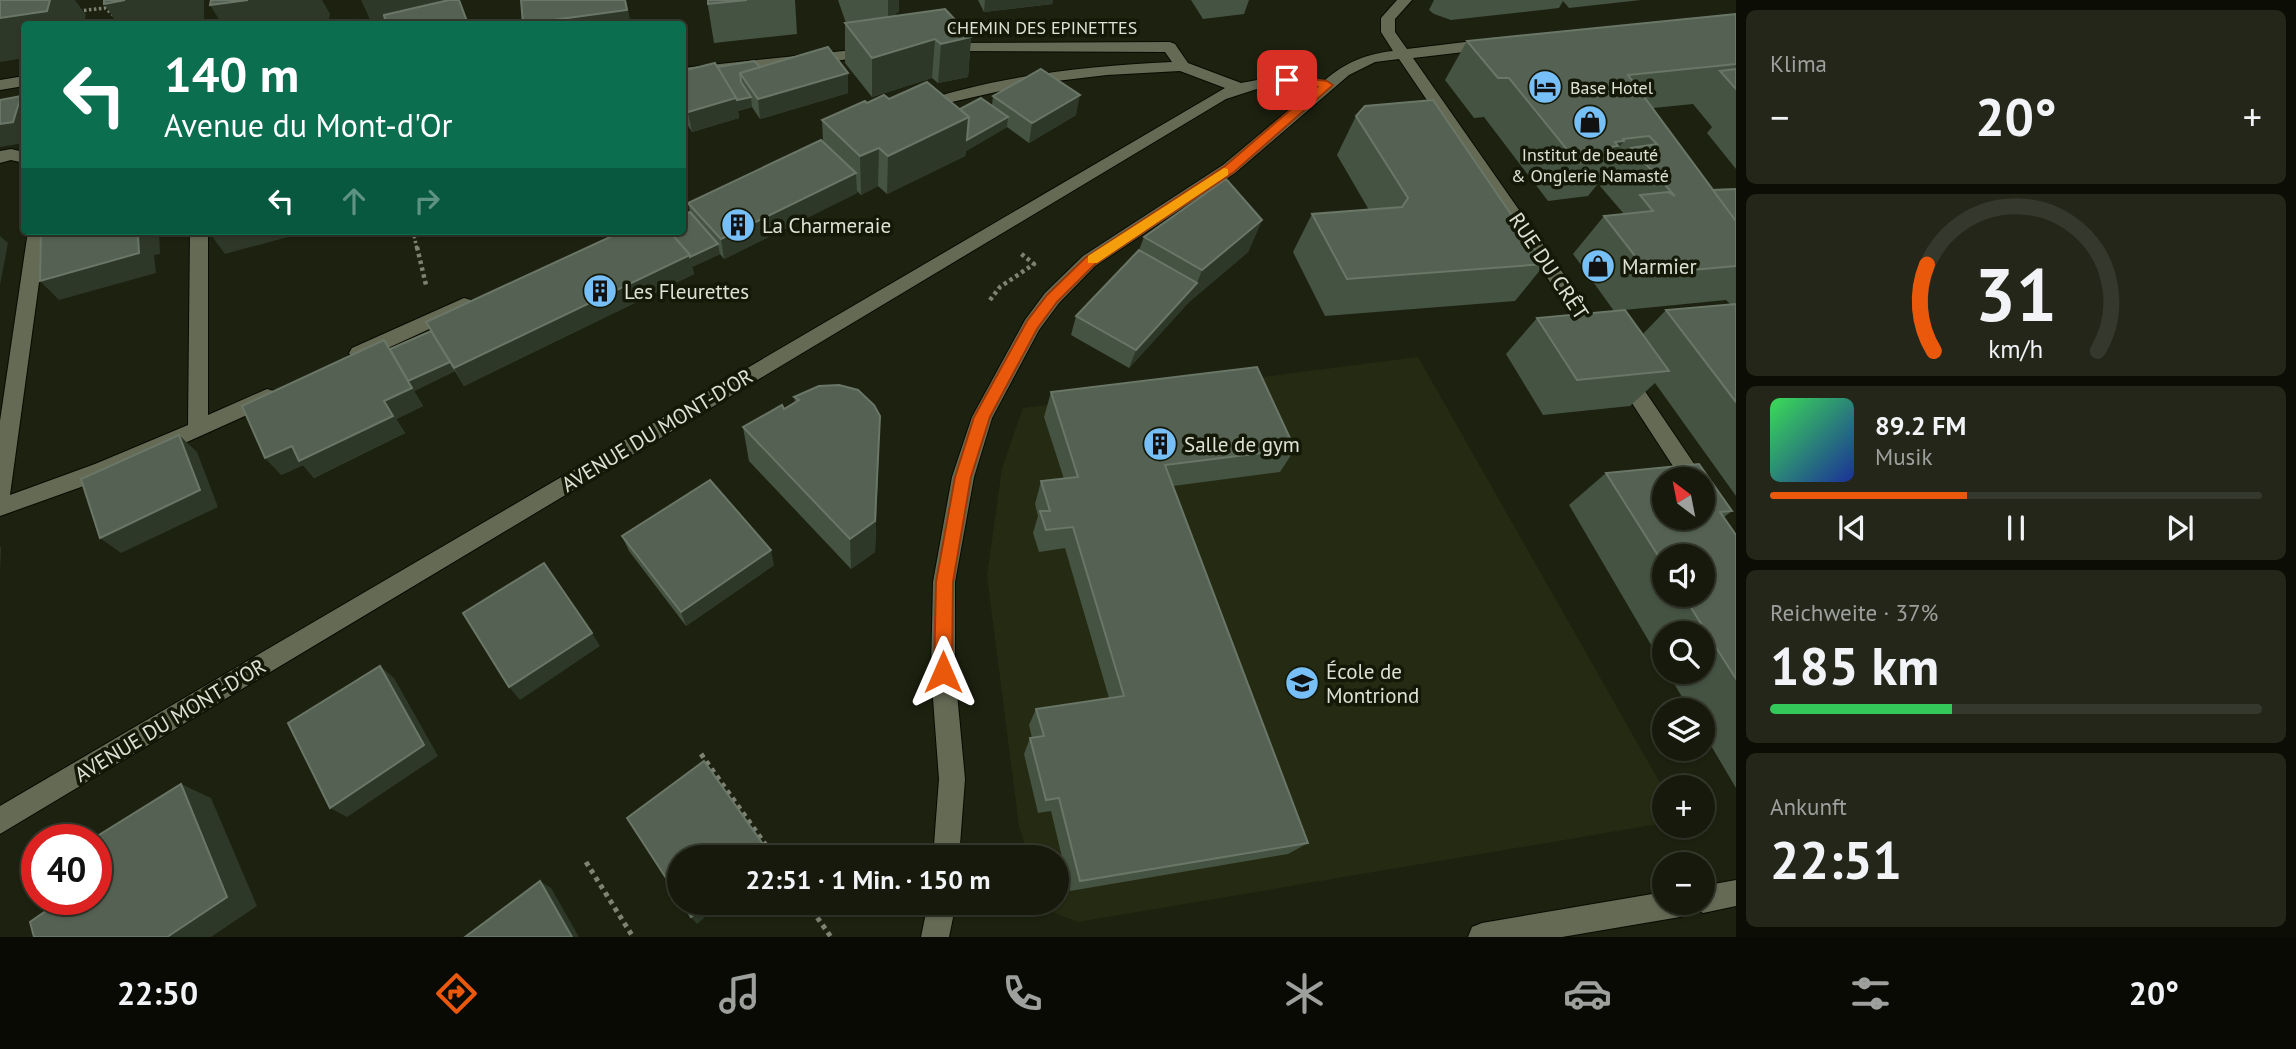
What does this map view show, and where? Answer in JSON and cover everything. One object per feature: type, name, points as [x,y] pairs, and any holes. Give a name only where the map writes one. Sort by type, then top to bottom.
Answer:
[{"type":"street","points":[[1404,53],[1388,32],[1388,18],[1405,0]]},
{"type":"street","points":[[947,845],[952,779],[943,672],[944,582],[963,477],[982,417],[1032,325],[1052,298],[1090,261],[1229,169],[1327,85],[1357,64],[1371,58],[1404,53],[1507,42]]},
{"type":"street","name":"CHEMIN DES EPINETTES","points":[[922,48],[949,45],[1170,47],[1182,66]]},
{"type":"street","points":[[686,73],[881,52]]},
{"type":"street","name":"RUE DU CRÊT","points":[[1404,53],[1685,467]]},
{"type":"street","points":[[898,116],[948,98],[1031,79],[1107,70],[1182,66],[1238,88]]},
{"type":"street","name":"AVENUE DU MONT-D'OR","points":[[0,821],[1153,134],[1238,88],[1287,80],[1327,85]]},
{"type":"street","points":[[0,85],[21,82]]},
{"type":"street","points":[[0,157],[11,155],[21,157]]},
{"type":"street","points":[[0,493],[36,235]]},
{"type":"street","points":[[198,429],[199,235]]},
{"type":"street","points":[[347,359],[483,296]]},
{"type":"street","points":[[0,507],[44,494],[198,429],[285,388]]},
{"type":"street","points":[[1715,897],[1736,893]]},
{"type":"street","points":[[1482,937],[1652,908]]},
{"type":"street","points":[[935,937],[940,915]]},
{"type":"path","points":[[79,11],[105,8],[116,17],[115,21]]},
{"type":"path","points":[[414,235],[434,318]]},
{"type":"path","points":[[990,300],[1000,286],[1034,264],[1019,252]]},
{"type":"path","points":[[701,754],[766,845]]},
{"type":"path","points":[[586,862],[633,937]]},
{"type":"path","points":[[815,915],[831,937]]},
{"type":"shaded area","name":"École de Montriond","points":[[1418,357],[1655,775],[1652,775],[1652,825],[1078,922],[1060,915],[1069,915],[1069,845],[1025,845],[1019,826],[987,576],[1002,468],[1023,408]]},
{"type":"building","points":[[0,0],[50,0],[47,11],[0,18]]},
{"type":"building","points":[[104,0],[125,0],[104,4]]},
{"type":"building","points":[[211,0],[248,0],[210,5]]},
{"type":"building","points":[[459,0],[467,21],[385,21],[384,15]]},
{"type":"building","points":[[521,0],[625,0],[627,10],[545,21],[523,21]]},
{"type":"building","points":[[708,0],[747,0],[708,4]]},
{"type":"building","points":[[945,9],[971,37],[941,44],[935,39],[872,58],[845,23]]},
{"type":"building","points":[[1736,14],[1736,64],[1628,75],[1736,221],[1736,266],[1649,274],[1604,216],[1653,211],[1640,195],[1668,192],[1675,196],[1631,148],[1657,144],[1649,136],[1623,139],[1624,141],[1615,142],[1618,146],[1610,147],[1619,158],[1577,162],[1509,78],[1498,78],[1467,41]]},
{"type":"building","points":[[828,47],[848,73],[758,99],[740,73]]},
{"type":"building","points":[[754,61],[760,67],[740,73],[741,82],[751,97],[737,100],[717,67]]},
{"type":"building","points":[[715,63],[736,98],[688,112],[686,70]]},
{"type":"building","points":[[1041,69],[1080,95],[1032,123],[993,96]]},
{"type":"building","points":[[1736,69],[1736,89],[1720,71]]},
{"type":"building","points":[[927,82],[969,117],[888,156],[879,148],[860,156],[822,120],[865,101],[867,103],[884,95],[889,99]]},
{"type":"building","points":[[21,96],[13,122],[0,124],[0,100]]},
{"type":"building","points":[[981,98],[1008,117],[967,140],[969,117],[960,109]]},
{"type":"building","points":[[1433,100],[1545,264],[1347,279],[1312,214],[1402,207],[1408,198],[1356,116],[1365,106]]},
{"type":"building","points":[[821,140],[856,173],[721,239],[688,203]]},
{"type":"building","points":[[1226,179],[1262,220],[1202,270],[1144,237]]},
{"type":"building","points":[[1736,189],[1736,221],[1713,190]]},
{"type":"building","points":[[690,212],[718,244],[690,257],[672,235],[686,235],[686,214]]},
{"type":"building","points":[[41,235],[141,235],[138,236],[139,253],[40,281]]},
{"type":"building","points":[[614,235],[672,235],[690,255],[454,368],[426,322]]},
{"type":"building","points":[[1139,250],[1197,283],[1136,350],[1076,316]]},
{"type":"building","points":[[1736,304],[1736,402],[1666,310]]},
{"type":"building","points":[[1625,310],[1669,371],[1577,380],[1537,318]]},
{"type":"building","points":[[431,331],[450,362],[408,381],[390,349]]},
{"type":"building","points":[[384,340],[412,388],[384,401],[393,416],[299,461],[292,446],[265,458],[242,406]]},
{"type":"building","points":[[1257,367],[1295,449],[1165,465],[1308,843],[1080,881],[1059,798],[1046,800],[1030,738],[1044,736],[1036,709],[1124,696],[1073,527],[1046,530],[1040,511],[1050,511],[1041,481],[1078,477],[1051,392]]},
{"type":"building","points":[[839,385],[858,390],[874,405],[880,416],[875,521],[850,539],[743,427],[782,405],[784,409],[799,400],[794,397],[819,386]]},
{"type":"building","points":[[179,435],[200,490],[100,538],[81,479]]},
{"type":"building","points":[[1699,464],[1701,467],[1668,467]]},
{"type":"building","points":[[1652,469],[1652,530],[1715,530],[1715,487],[1732,511],[1720,512],[1736,535],[1736,679],[1715,646],[1715,621],[1699,621],[1691,607],[1715,607],[1715,544],[1652,546],[1606,473]]},
{"type":"building","points":[[710,480],[771,550],[681,612],[622,536]]},
{"type":"building","points":[[544,563],[592,633],[509,687],[463,613]]},
{"type":"building","points":[[380,666],[424,745],[330,808],[288,723]]},
{"type":"building","points":[[704,761],[764,845],[667,845],[667,880],[627,818]]},
{"type":"building","points":[[181,784],[227,897],[167,937],[34,937],[30,922],[40,915],[112,915],[112,827]]},
{"type":"building","points":[[540,881],[572,937],[465,937]]},
{"type":"slow traffic","points":[[1093,259],[1224,172]]},
{"type":"place","name":"Base Hotel","points":[[1545,87]]},
{"type":"place","name":"Institut de beauté & Onglerie Namasté","points":[[1590,122]]},
{"type":"place","name":"La Charmeraie","points":[[738,225]]},
{"type":"place","name":"Marmier","points":[[1598,266]]},
{"type":"place","name":"Les Fleurettes","points":[[600,291]]},
{"type":"place","name":"Salle de gym","points":[[1160,444]]},
{"type":"place","name":"École de Montriond","points":[[1302,683]]},
{"type":"route","points":[[943,672],[944,582],[963,477],[982,417],[1005,370],[1052,298],[1090,261],[1229,169],[1327,85],[1287,80]]}]
